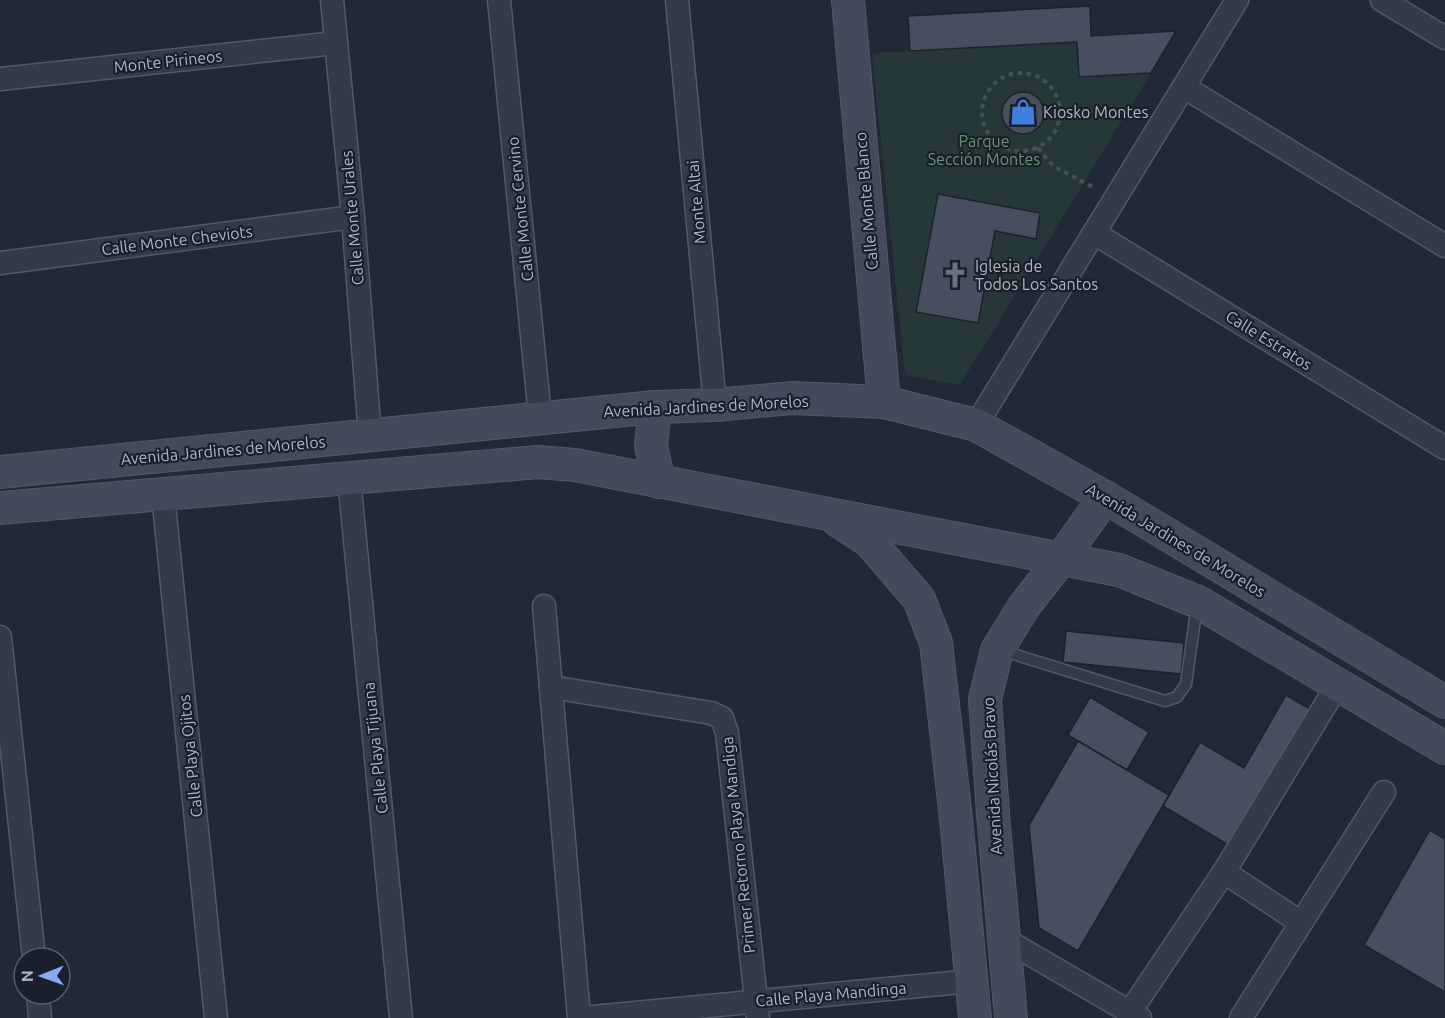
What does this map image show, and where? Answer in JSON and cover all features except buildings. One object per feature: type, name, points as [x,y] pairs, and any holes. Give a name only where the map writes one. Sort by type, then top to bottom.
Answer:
[{"type":"main road","name":"Calle Monte Blanco","points":[[848,0],[884,402]]},
{"type":"main road","name":"Avenida Jardines de Morelos","points":[[0,472],[655,407],[715,405],[792,398],[884,402],[976,425],[1106,497],[1443,697]]},
{"type":"main road","points":[[655,407],[651,446],[659,482]]},
{"type":"main road","points":[[0,508],[538,462],[575,465],[1119,570],[1198,602],[1445,748]]},
{"type":"main road","name":"Avenida Nicolás Bravo","points":[[1011,1018],[985,699],[997,650],[1025,605],[1106,497]]},
{"type":"main road","points":[[826,513],[869,541],[919,599],[936,643],[957,819],[975,1018]]},
{"type":"main road","points":[[957,819],[993,813]]},
{"type":"street","name":"Calle Monte Urales","points":[[332,0],[353,218],[370,436]]},
{"type":"street","name":"Calle Monte Cervino","points":[[499,0],[540,417]]},
{"type":"street","name":"Monte Altai","points":[[677,0],[715,405]]},
{"type":"street","points":[[976,425],[1237,0]]},
{"type":"street","points":[[1382,0],[1443,31]]},
{"type":"street","name":"Monte Pirineos","points":[[0,78],[336,43]]},
{"type":"street","points":[[1184,87],[1445,246]]},
{"type":"street","name":"Calle Monte Cheviots","points":[[0,263],[353,218]]},
{"type":"street","name":"Calle Estratos","points":[[1094,233],[1445,448]]},
{"type":"street","name":"Calle Playa Tijuana","points":[[349,478],[401,1018]]},
{"type":"street","name":"Calle Playa Ojitos","points":[[163,495],[216,1018]]},
{"type":"street","points":[[544,606],[580,1018]]},
{"type":"street","points":[[0,637],[33,946]]},
{"type":"street","points":[[1004,939],[1135,1015],[1338,684]]},
{"type":"street","name":"Primer Retorno Playa Mandiga","points":[[551,687],[711,713],[722,718],[727,733],[757,1010]]},
{"type":"street","points":[[1241,1018],[1384,792]]},
{"type":"street","points":[[1224,872],[1300,922]]},
{"type":"street","name":"Calle Playa Mandinga","points":[[580,1018],[757,1010],[972,981]]},
{"type":"lane","points":[[997,650],[1165,700],[1177,697],[1186,684],[1198,602]]},
{"type":"path","points":[[1013,74],[1038,77],[1056,94],[1060,106],[1060,118],[1056,130],[1048,141],[1038,148],[1025,152],[1012,151],[1000,145],[990,136],[982,111],[985,98],[1002,78],[1013,74]]},
{"type":"path","points":[[1038,148],[1053,166],[1114,198]]},
{"type":"green space","name":"Parque Sección Montes","points":[[1077,42],[1079,77],[1151,73],[960,385],[905,375],[872,53]]},
{"type":"place","name":"Kiosko Montes","points":[[1023,112]]},
{"type":"place","name":"Iglesia de Todos Los Santos","points":[[955,275]]}]
